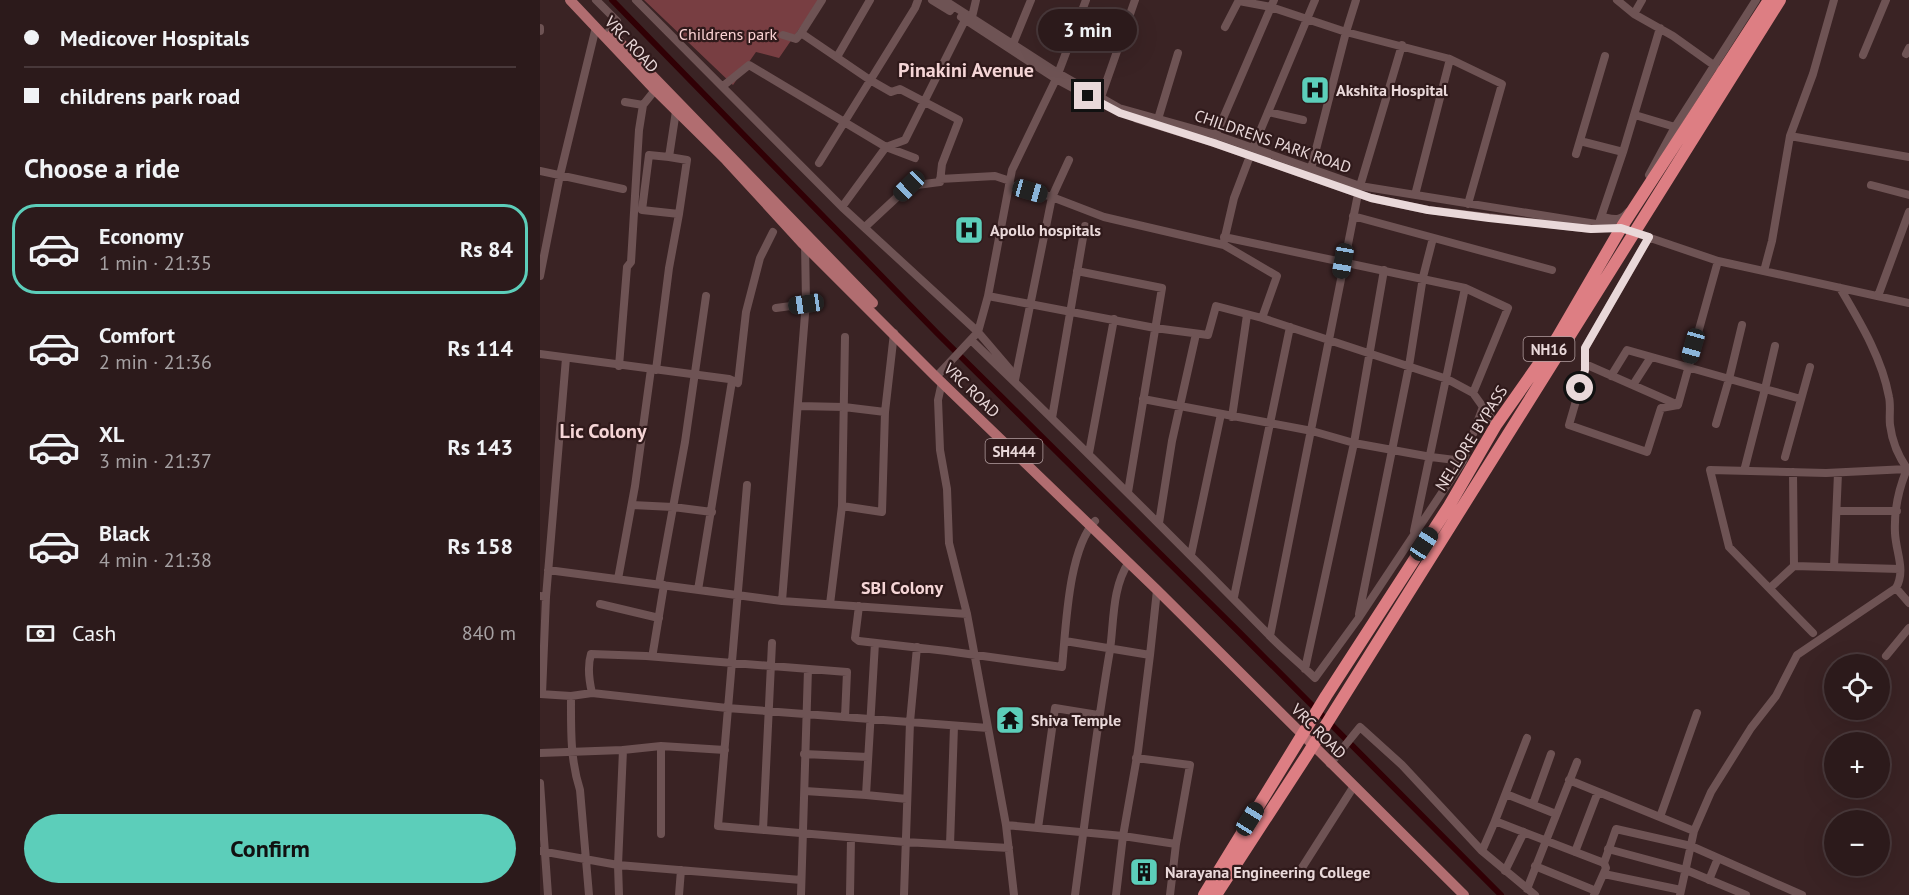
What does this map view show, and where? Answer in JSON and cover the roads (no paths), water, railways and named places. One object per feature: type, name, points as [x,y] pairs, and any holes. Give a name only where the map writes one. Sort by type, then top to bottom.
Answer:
[{"type":"highway","name":"NELLORE BYPASS","points":[[1204,895],[1326,696],[1449,506],[1496,424],[1557,338],[1621,228],[1769,0]]},
{"type":"highway","name":"NELLORE BYPASS","points":[[1216,895],[1307,755],[1780,0]]},
{"type":"main road","name":"VRC ROAD","points":[[570,0],[655,90],[807,241],[894,333],[1093,523],[1129,562],[1464,895]]},
{"type":"main road","name":"SH444","points":[[578,0],[940,377]]},
{"type":"main road","name":"SH444","points":[[1093,523],[1295,718],[1332,762],[1470,895]]},
{"type":"street","points":[[596,0],[617,21],[609,31]]},
{"type":"street","points":[[636,0],[842,207],[978,332],[1015,379],[1052,418],[1234,597],[1269,636],[1315,678],[1358,619],[1463,461],[1483,407]]},
{"type":"street","points":[[783,35],[796,39],[822,0]]},
{"type":"street","points":[[837,57],[870,0]]},
{"type":"street","points":[[932,0],[970,21]]},
{"type":"street","points":[[944,0],[970,21]]},
{"type":"street","points":[[842,207],[886,147],[906,140],[924,102],[970,21],[976,0]]},
{"type":"street","points":[[1013,44],[1031,0]]},
{"type":"street","points":[[1014,895],[1006,825],[967,614],[949,543],[947,489],[940,450],[938,400],[940,377],[978,332],[988,296],[1012,170],[1057,76],[1086,0]]},
{"type":"street","points":[[1101,97],[1135,0]]},
{"type":"street","points":[[1225,27],[1239,0],[1273,4],[1346,32],[1450,59],[1502,84],[1468,204]]},
{"type":"street","points":[[1224,241],[1234,198],[1315,0]]},
{"type":"street","points":[[1311,169],[1356,0]]},
{"type":"street","points":[[1617,0],[1634,14],[1660,28],[1715,66]]},
{"type":"street","points":[[1634,14],[1642,0]]},
{"type":"street","points":[[1660,28],[1635,115],[1599,223],[1623,218],[1632,207],[1675,127],[1756,0]]},
{"type":"street","points":[[1764,271],[1772,241],[1790,136],[1814,74],[1834,0]]},
{"type":"street","points":[[1863,55],[1886,0]]},
{"type":"street","points":[[819,163],[915,1]]},
{"type":"street","points":[[1215,139],[1273,4]]},
{"type":"street","name":"CHILDRENS PARK ROAD","points":[[970,21],[1120,113],[1215,139]]},
{"type":"street","points":[[540,276],[560,175],[596,27]]},
{"type":"street","points":[[801,33],[891,92],[900,89],[959,120],[942,164],[940,182],[909,186],[865,227]]},
{"type":"street","name":"CHILDRENS PARK ROAD","points":[[998,38],[1013,44],[1057,76],[1119,108],[1158,118],[1359,190],[1415,195],[1599,223],[1634,232],[1718,261],[1909,303]]},
{"type":"street","points":[[1269,636],[1312,431],[1353,216],[1402,45]]},
{"type":"street","points":[[1158,118],[1178,53]]},
{"type":"street","points":[[1576,154],[1605,56]]},
{"type":"street","points":[[1415,195],[1450,59]]},
{"type":"street","points":[[723,86],[749,65],[886,147],[915,158]]},
{"type":"street","points":[[619,366],[627,267],[631,262],[639,130],[643,105],[655,90]]},
{"type":"street","points":[[625,102],[643,105]]},
{"type":"street","points":[[669,157],[676,111]]},
{"type":"street","points":[[1268,112],[1303,120]]},
{"type":"street","points":[[1635,115],[1675,127]]},
{"type":"street","points":[[1790,136],[1909,156]]},
{"type":"street","points":[[1580,141],[1623,152]]},
{"type":"street","name":"CHILDRENS PARK ROAD","points":[[1252,152],[1311,169],[1359,190],[1371,198],[1428,210],[1599,223]]},
{"type":"street","points":[[618,579],[632,505],[669,268],[679,214],[687,160],[650,155],[642,210],[679,214]]},
{"type":"street","points":[[1015,379],[1052,197],[1069,160]]},
{"type":"street","points":[[540,171],[623,189]]},
{"type":"street","points":[[940,179],[995,176],[1104,217],[1224,241],[1343,261],[1465,288],[1508,308],[1473,393]]},
{"type":"street","points":[[1871,185],[1909,195]]},
{"type":"street","points":[[1878,296],[1909,212]]},
{"type":"street","points":[[1353,216],[1552,270]]},
{"type":"street","points":[[1052,418],[1085,226]]},
{"type":"street","points":[[540,354],[738,383],[746,312],[760,258],[773,232]]},
{"type":"street","points":[[1649,237],[1585,348],[1585,364],[1569,425],[1647,452],[1661,408],[1678,405]]},
{"type":"street","points":[[1358,619],[1409,366],[1423,278],[1434,238]]},
{"type":"street","points":[[782,601],[806,304],[807,241]]},
{"type":"street","points":[[1224,241],[1277,276],[1262,318]]},
{"type":"street","points":[[1678,405],[1718,261]]},
{"type":"street","points":[[1305,669],[1354,443],[1384,270]]},
{"type":"street","points":[[1077,271],[1162,288],[1128,492]]},
{"type":"street","points":[[1413,536],[1465,288]]},
{"type":"street","points":[[1840,288],[1870,341],[1882,371],[1890,398],[1890,424],[1896,448],[1908,470]]},
{"type":"street","points":[[653,652],[706,296]]},
{"type":"street","points":[[988,296],[1155,328],[1208,335],[1216,306],[1262,318],[1447,379],[1473,393],[1496,424]]},
{"type":"street","points":[[776,309],[806,304]]},
{"type":"street","points":[[1232,417],[1247,315]]},
{"type":"street","points":[[1089,453],[1114,319]]},
{"type":"street","points":[[1716,424],[1742,325]]},
{"type":"street","points":[[1234,597],[1290,327]]},
{"type":"street","points":[[842,506],[882,512],[885,412],[894,333]]},
{"type":"street","points":[[1160,524],[1172,441],[1196,334]]},
{"type":"street","points":[[830,604],[842,506],[845,337]]},
{"type":"street","points":[[969,343],[1015,379]]},
{"type":"street","points":[[1744,471],[1775,346]]},
{"type":"street","points":[[1611,376],[1627,350],[1801,399]]},
{"type":"street","points":[[1633,385],[1651,357]]},
{"type":"street","points":[[566,358],[548,570],[543,596],[541,694],[571,696],[592,693],[768,712],[988,728]]},
{"type":"street","points":[[1585,364],[1678,405]]},
{"type":"street","points":[[1785,457],[1810,367]]},
{"type":"street","points":[[698,590],[732,381]]},
{"type":"street","points":[[1143,399],[1312,431],[1354,443],[1463,461]]},
{"type":"street","points":[[798,406],[844,407],[885,412]]},
{"type":"street","points":[[1191,555],[1221,414]]},
{"type":"street","points":[[1813,633],[1729,547],[1710,470],[1838,473],[1908,470]]},
{"type":"street","points":[[1604,874],[1680,893],[1694,831],[1711,792],[1751,728],[1776,696],[1797,655],[1896,588],[1902,577],[1895,532],[1900,486],[1908,470]]},
{"type":"street","points":[[1793,472],[1794,566]]},
{"type":"street","points":[[1834,567],[1838,473]]},
{"type":"street","points":[[747,485],[718,826],[851,838],[1009,848]]},
{"type":"street","points":[[632,505],[712,512]]},
{"type":"street","points":[[1837,511],[1897,511]]},
{"type":"street","points":[[859,606],[855,638],[859,641],[1062,667],[1074,570],[1086,533],[1093,523]]},
{"type":"street","points":[[1075,895],[1098,715],[1121,574],[1129,562]]},
{"type":"street","points":[[1770,588],[1794,566],[1900,569]]},
{"type":"street","points":[[548,570],[782,601],[967,614]]},
{"type":"street","points":[[1896,588],[1909,603]]},
{"type":"street","points":[[1116,895],[1157,590]]},
{"type":"street","points":[[600,604],[659,618]]},
{"type":"street","points":[[1888,654],[1909,628]]},
{"type":"street","points":[[1065,641],[1150,655]]},
{"type":"street","points":[[763,830],[772,643]]},
{"type":"street","points":[[866,795],[875,643]]},
{"type":"street","points":[[904,895],[910,722],[917,647]]},
{"type":"street","points":[[592,693],[589,678],[591,654],[646,656],[847,672],[845,717]]},
{"type":"street","points":[[801,895],[808,669]]},
{"type":"street","points":[[571,696],[571,752],[574,773],[580,790],[590,895]]},
{"type":"street","points":[[1038,828],[1055,708],[1098,715]]},
{"type":"street","points":[[1660,817],[1697,712]]},
{"type":"street","points":[[950,845],[954,726]]},
{"type":"street","points":[[1332,762],[1360,727],[1402,765],[1482,851],[1535,895]]},
{"type":"street","points":[[1482,851],[1496,821],[1527,738]]},
{"type":"street","points":[[540,753],[661,746],[725,750]]},
{"type":"street","points":[[661,746],[661,834]]},
{"type":"street","points":[[619,895],[618,865],[623,750]]},
{"type":"street","points":[[804,753],[868,757]]},
{"type":"street","points":[[1533,804],[1551,754]]},
{"type":"street","points":[[1136,758],[1190,765],[1176,844],[1170,895]]},
{"type":"street","points":[[1527,889],[1577,762]]},
{"type":"street","points":[[1569,780],[1694,831]]},
{"type":"street","points":[[540,783],[543,852],[548,895]]},
{"type":"street","points":[[1298,874],[1354,786]]},
{"type":"street","points":[[805,791],[907,800]]},
{"type":"street","points":[[1575,852],[1598,792]]},
{"type":"street","points":[[1506,794],[1556,814]]},
{"type":"street","points":[[1496,821],[1604,863]]},
{"type":"street","points":[[1006,825],[1123,836],[1176,844]]},
{"type":"street","points":[[1535,866],[1597,893],[1606,868],[1604,863],[1608,849],[1616,829],[1691,846],[1802,895]]},
{"type":"street","points":[[1505,871],[1524,832]]},
{"type":"street","points":[[850,895],[851,838]]},
{"type":"street","points":[[1608,849],[1686,870],[1746,895]]},
{"type":"street","points":[[543,852],[618,865],[801,880]]},
{"type":"street","points":[[1709,880],[1718,858]]},
{"type":"street","points":[[679,895],[681,870]]},
{"type":"street","points":[[1776,895],[1780,885]]},
{"type":"waterway","points":[[612,0],[938,334],[1501,895]]},
{"type":"place","name":"Akshita Hospital","points":[[1315,90]]},
{"type":"place","name":"Apollo hospitals","points":[[969,230]]},
{"type":"place","name":"Shiva Temple","points":[[1010,720]]},
{"type":"place","name":"Narayana Engineering College","points":[[1144,872]]},
{"type":"district","name":"Pinakini Avenue","points":[[966,70]]},
{"type":"district","name":"Lic Colony","points":[[603,431]]},
{"type":"district","name":"SBI Colony","points":[[902,587]]},
{"type":"park label","name":"Childrens park","points":[[728,34]]}]
